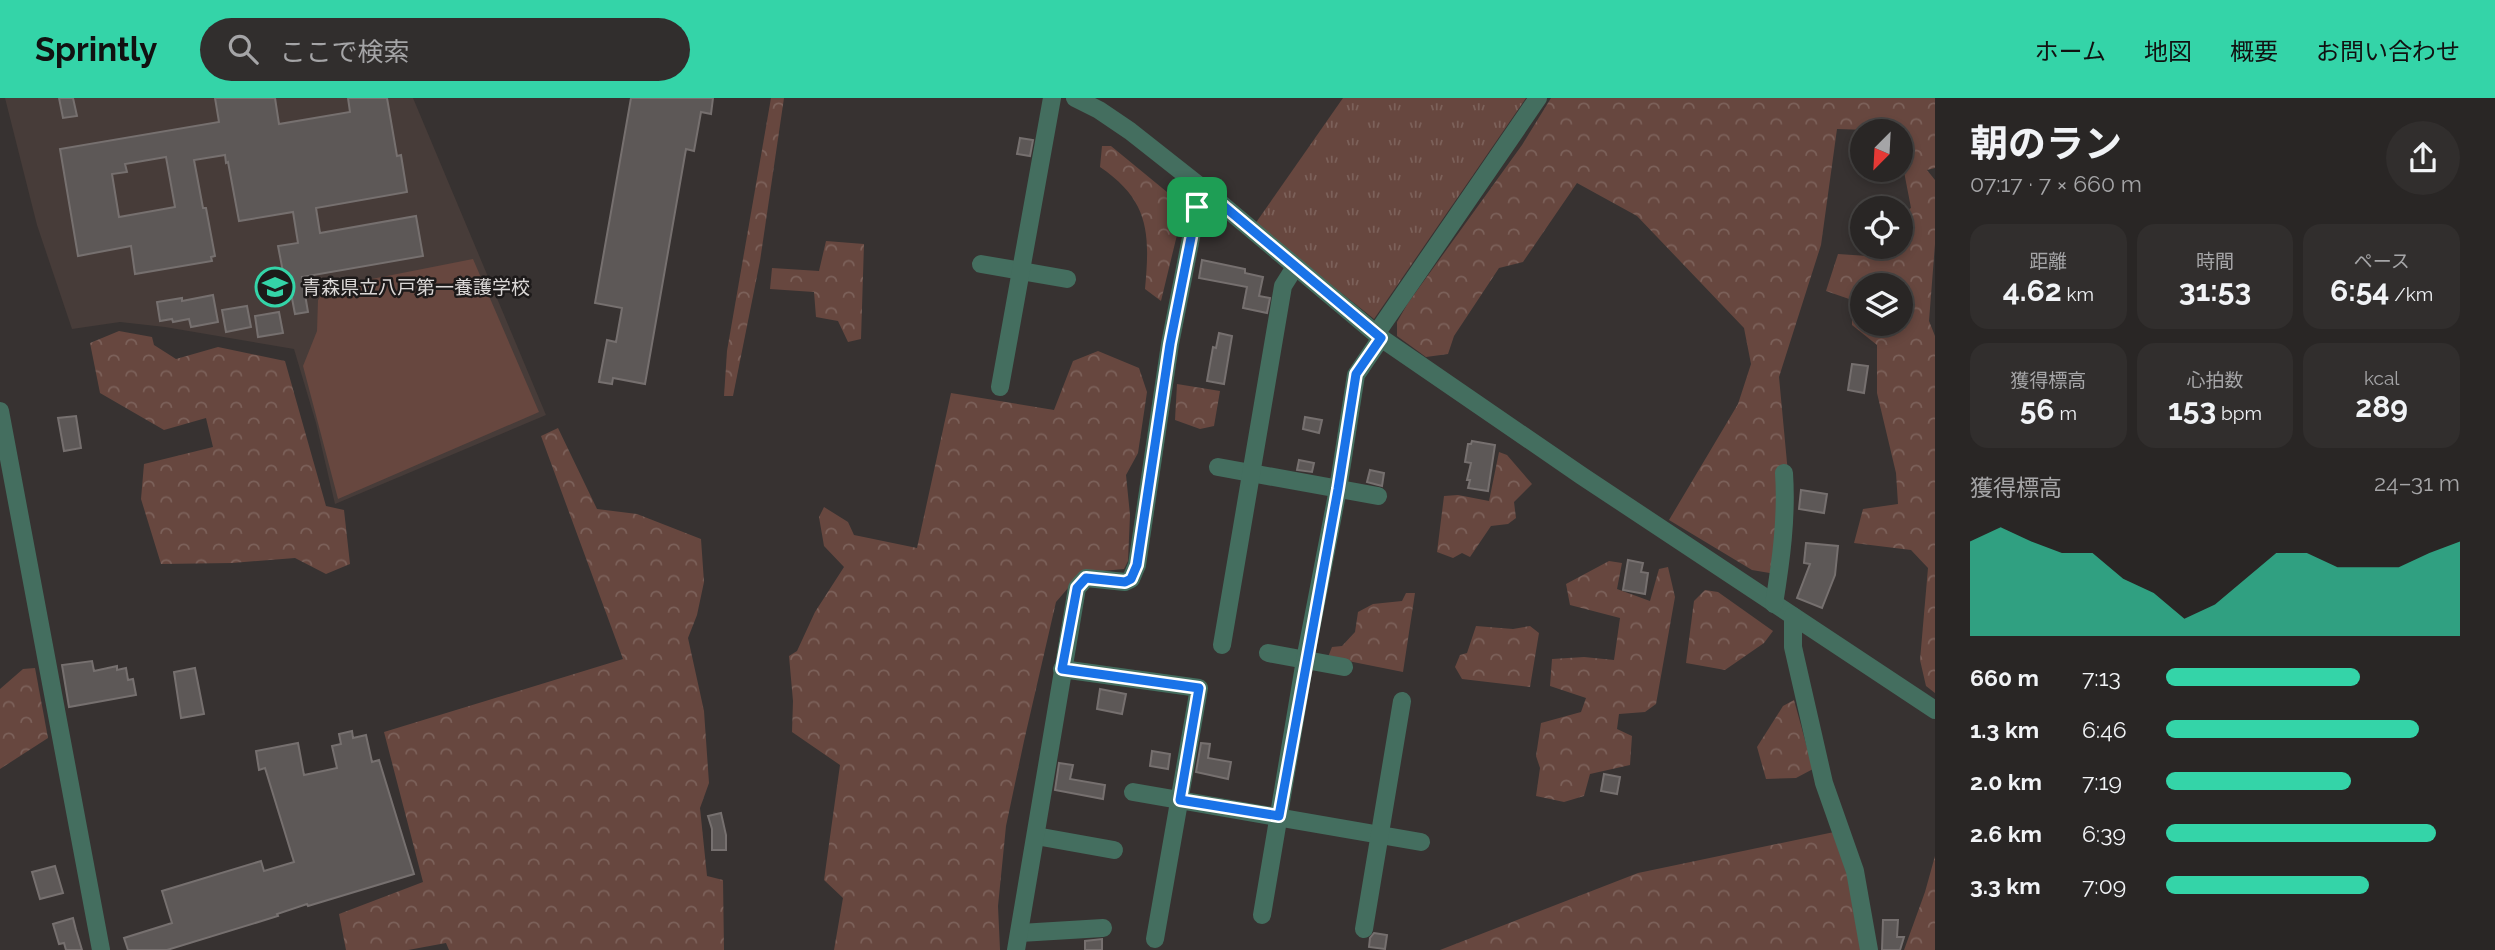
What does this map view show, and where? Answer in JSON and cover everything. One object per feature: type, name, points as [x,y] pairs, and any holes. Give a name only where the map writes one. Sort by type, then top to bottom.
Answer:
[{"type":"street","points":[[1000,387],[1052,98]]},
{"type":"street","points":[[1075,98],[1096,104],[1201,187],[1378,336],[1582,476],[1935,710]]},
{"type":"street","points":[[1262,915],[1356,374],[1378,336],[1538,98]]},
{"type":"street","points":[[1103,928],[1018,941],[1077,588],[1086,578],[1125,582],[1131,579],[1137,565],[1170,344],[1201,187]]},
{"type":"street","points":[[981,264],[1067,279]]},
{"type":"street","points":[[1223,646],[1283,286],[1295,267]]},
{"type":"street","points":[[0,413],[101,950]]},
{"type":"street","points":[[1218,467],[1378,496]]},
{"type":"street","points":[[1774,604],[1781,564],[1786,500],[1784,474]]},
{"type":"street","points":[[1793,616],[1793,647],[1824,783],[1855,871],[1869,950]]},
{"type":"street","points":[[1268,653],[1344,667]]},
{"type":"street","points":[[1062,669],[1199,688],[1155,939]]},
{"type":"street","points":[[1364,929],[1402,701]]},
{"type":"street","points":[[1133,792],[1421,842]]},
{"type":"street","points":[[1036,836],[1114,850]]},
{"type":"shaded area","name":"青森県立八戸第一養護学校","points":[[5,98],[413,98],[546,415],[335,504],[316,423],[294,349],[120,322],[72,329],[37,225]]},
{"type":"green space","points":[[771,98],[784,98],[760,261],[733,396],[724,396],[727,351]]},
{"type":"green space","points":[[1343,98],[1526,98],[1374,319],[1255,224]]},
{"type":"green space","points":[[1551,98],[1935,98],[1935,168],[1927,170],[1935,180],[1935,244],[1929,321],[1935,336],[1935,693],[1926,686],[1920,660],[1928,568],[1911,550],[1854,543],[1863,509],[1898,504],[1896,473],[1877,393],[1877,345],[1866,336],[1913,336],[1913,273],[1850,273],[1850,299],[1826,291],[1838,254],[1850,255],[1850,259],[1913,259],[1913,196],[1909,196],[1906,182],[1913,182],[1913,119],[1850,119],[1850,129],[1837,129],[1821,245],[1779,377],[1790,495],[1782,575],[1752,570],[1669,520],[1738,404],[1751,364],[1744,328],[1637,216],[1577,183],[1523,262],[1499,268],[1454,336],[1448,354],[1426,357],[1397,336],[1397,322],[1522,145]]},
{"type":"green space","points":[[1102,146],[1111,146],[1184,206],[1161,301],[1145,289],[1146,235],[1138,206],[1129,193],[1100,167]]},
{"type":"green space","points":[[826,241],[864,244],[861,339],[848,342],[838,321],[816,317],[814,292],[770,289],[772,268],[819,271]]},
{"type":"green space","points":[[473,259],[539,412],[338,499],[303,366],[317,331],[318,300],[326,288]]},
{"type":"green space","points":[[119,331],[152,337],[154,345],[176,359],[218,347],[285,361],[326,506],[344,510],[350,564],[326,574],[295,558],[232,563],[161,564],[141,499],[144,464],[213,447],[206,418],[164,430],[100,393],[90,343]]},
{"type":"green space","points":[[1098,351],[1139,368],[1147,392],[1138,453],[1126,475],[1130,515],[1128,561],[1124,569],[1081,573],[1056,602],[1006,826],[998,906],[1000,950],[834,950],[843,898],[824,880],[840,765],[792,732],[793,701],[789,656],[797,651],[815,612],[844,567],[824,546],[819,517],[824,507],[848,522],[854,535],[917,548],[951,393],[1054,410],[1073,361]]},
{"type":"green space","points":[[1177,384],[1220,391],[1214,426],[1200,429],[1175,420]]},
{"type":"green space","points":[[558,428],[597,509],[637,514],[701,539],[704,582],[697,615],[688,638],[704,711],[709,783],[700,808],[707,876],[723,880],[724,950],[449,950],[446,943],[408,950],[346,950],[339,914],[423,882],[384,732],[623,659],[541,436]]},
{"type":"green space","points":[[1499,452],[1507,455],[1532,484],[1514,502],[1516,518],[1508,524],[1491,526],[1470,557],[1462,553],[1453,558],[1437,552],[1444,496],[1458,495],[1489,501]]},
{"type":"green space","points":[[1609,561],[1622,563],[1617,589],[1650,601],[1659,569],[1668,567],[1675,597],[1656,704],[1645,712],[1619,714],[1617,729],[1632,736],[1630,765],[1590,774],[1584,796],[1564,802],[1536,796],[1540,768],[1536,756],[1541,723],[1581,712],[1586,698],[1550,686],[1552,659],[1584,657],[1614,660],[1620,618],[1570,605],[1566,584]]},
{"type":"green space","points":[[1705,590],[1718,592],[1773,631],[1764,643],[1725,670],[1686,663],[1694,601]]},
{"type":"green space","points":[[1406,593],[1415,593],[1403,672],[1328,657],[1332,647],[1342,646],[1355,632],[1358,612],[1373,604],[1402,601]]},
{"type":"green space","points":[[1476,626],[1513,629],[1530,626],[1539,633],[1530,687],[1462,679],[1455,667],[1460,655],[1467,653]]},
{"type":"green space","points":[[35,668],[48,738],[0,769],[0,689],[23,669]]},
{"type":"green space","points":[[1794,700],[1813,769],[1796,778],[1766,779],[1757,747],[1783,706]]},
{"type":"green space","points":[[1839,831],[1863,950],[1440,950],[1638,873]]},
{"type":"green space","points":[[1935,856],[1935,950],[1904,950],[1925,892]]},
{"type":"building","points":[[59,98],[73,98],[77,116],[63,118]]},
{"type":"building","points":[[215,98],[275,98],[279,124],[350,112],[348,98],[387,98],[397,156],[401,155],[407,192],[316,208],[320,233],[416,216],[423,256],[302,277],[308,312],[295,314],[287,272],[283,272],[278,246],[298,243],[293,212],[239,221],[225,155],[194,160],[215,256],[211,257],[212,261],[135,274],[131,246],[78,256],[60,149],[219,122]],"holes":[[[166,157],[175,207],[119,217],[112,174],[127,172],[125,164]]]},
{"type":"building","points":[[631,98],[713,98],[711,114],[701,112],[694,151],[686,149],[645,384],[613,378],[612,384],[599,382],[607,340],[616,342],[622,308],[595,303]]},
{"type":"building","points":[[1020,138],[1033,140],[1030,156],[1017,154]]},
{"type":"building","points":[[1202,260],[1245,269],[1245,273],[1263,277],[1259,296],[1270,298],[1267,313],[1243,308],[1247,287],[1199,278]]},
{"type":"building","points":[[213,295],[218,322],[191,327],[189,319],[160,321],[157,302],[182,298],[182,301]]},
{"type":"building","points":[[247,306],[251,327],[226,332],[222,310]]},
{"type":"building","points":[[279,312],[283,333],[258,337],[255,316]]},
{"type":"building","points":[[1219,333],[1232,336],[1224,384],[1207,381],[1213,347],[1216,348]]},
{"type":"building","points":[[1852,364],[1868,366],[1864,393],[1848,390]]},
{"type":"building","points":[[76,416],[81,448],[64,451],[58,418]]},
{"type":"building","points":[[1305,417],[1322,420],[1319,433],[1303,429]]},
{"type":"building","points":[[1472,441],[1495,445],[1488,491],[1468,488],[1471,463],[1465,462],[1468,444]]},
{"type":"building","points":[[1299,460],[1314,463],[1312,472],[1297,470]]},
{"type":"building","points":[[1370,470],[1384,473],[1382,486],[1367,482]]},
{"type":"building","points":[[1801,490],[1827,494],[1824,513],[1799,509]]},
{"type":"building","points":[[1806,543],[1838,546],[1835,575],[1822,608],[1797,598],[1810,564],[1804,563]]},
{"type":"building","points":[[1628,560],[1643,563],[1641,572],[1648,573],[1645,594],[1623,590]]},
{"type":"building","points":[[92,661],[94,671],[117,666],[117,670],[126,668],[128,680],[133,679],[136,695],[69,707],[62,665]]},
{"type":"building","points":[[195,668],[204,714],[181,718],[174,672]]},
{"type":"building","points":[[1100,689],[1126,694],[1122,714],[1097,709]]},
{"type":"building","points":[[352,731],[353,738],[366,735],[372,762],[379,760],[414,874],[308,906],[307,904],[277,914],[278,916],[167,950],[128,950],[124,938],[172,923],[162,891],[261,861],[264,871],[294,862],[265,768],[259,770],[256,751],[298,743],[304,775],[337,768],[332,746],[341,744],[339,734]]},
{"type":"building","points":[[1201,743],[1210,744],[1208,758],[1231,762],[1228,779],[1196,772]]},
{"type":"building","points":[[1152,751],[1170,754],[1168,769],[1150,766]]},
{"type":"building","points":[[1059,763],[1073,765],[1070,779],[1105,785],[1103,799],[1055,790]]},
{"type":"building","points":[[1604,774],[1620,777],[1617,794],[1601,791]]},
{"type":"building","points":[[721,813],[726,850],[712,850],[712,829],[708,816]]},
{"type":"building","points":[[55,866],[63,893],[40,899],[32,872]]},
{"type":"building","points":[[73,918],[82,950],[66,950],[64,943],[59,944],[53,924]]},
{"type":"building","points":[[1883,920],[1898,920],[1897,937],[1904,937],[1900,950],[1882,950]]},
{"type":"building","points":[[1374,933],[1387,935],[1385,949],[1369,947]]},
{"type":"building","points":[[1102,939],[1102,950],[1085,950],[1085,941]]},
{"type":"place","name":"青森県立八戸第一養護学校","points":[[275,287]]},
{"type":"route","points":[[1201,187],[1381,338],[1356,374],[1279,816],[1180,800],[1199,688],[1062,669],[1077,588],[1086,578],[1125,582],[1131,579],[1137,565],[1170,344],[1197,207],[1201,187]]}]
